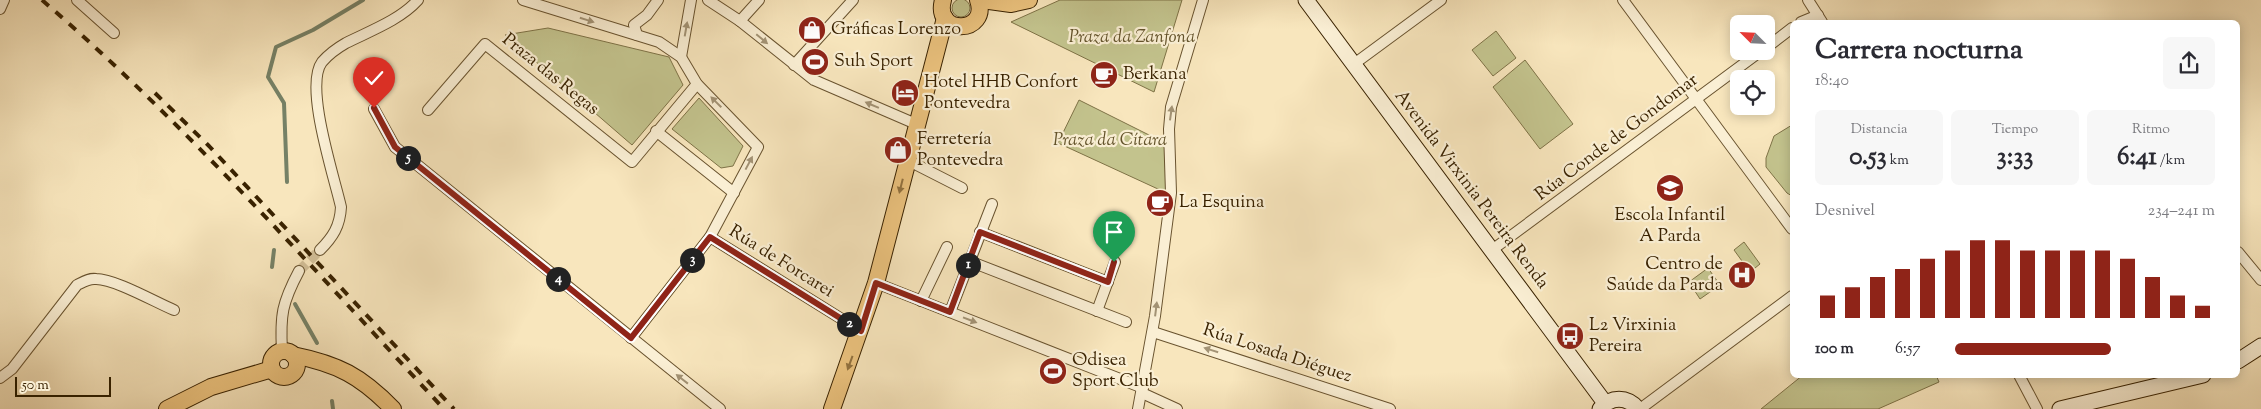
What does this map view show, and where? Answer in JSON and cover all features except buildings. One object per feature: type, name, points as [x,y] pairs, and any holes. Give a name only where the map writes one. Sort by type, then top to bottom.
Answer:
[{"type":"main road","points":[[944,0],[942,12],[945,18],[953,25],[963,27],[969,25],[978,17],[1011,4],[1029,0]]},
{"type":"main road","points":[[978,0],[980,8],[978,17]]},
{"type":"main road","points":[[982,0],[1011,4]]},
{"type":"main road","name":"Avenida Virxinia Pereira Renda","points":[[1306,0],[1492,250],[1602,406]]},
{"type":"main road","points":[[832,409],[861,331],[876,283],[945,18]]},
{"type":"main road","points":[[2240,360],[2261,346]]},
{"type":"main road","points":[[272,369],[273,358],[320,362],[364,380],[393,409]]},
{"type":"main road","points":[[272,369],[282,377],[290,376],[290,359]]},
{"type":"main road","points":[[167,409],[211,387],[272,369]]},
{"type":"main road","points":[[2060,409],[2190,378]]},
{"type":"main road","points":[[1602,406],[1620,399],[1627,400],[1639,409]]},
{"type":"street","points":[[0,8],[4,0]]},
{"type":"street","points":[[77,0],[114,33]]},
{"type":"street","points":[[320,250],[331,239],[340,222],[341,206],[317,106],[315,82],[322,62],[341,46],[405,12],[418,0]]},
{"type":"street","points":[[523,0],[659,42],[681,58],[697,84],[758,147],[710,237],[631,338]]},
{"type":"street","points":[[637,35],[634,25],[647,15],[658,0]]},
{"type":"street","points":[[681,58],[691,0]]},
{"type":"street","points":[[708,0],[740,21],[794,66],[814,80],[916,124]]},
{"type":"street","points":[[740,21],[760,0]]},
{"type":"street","points":[[794,66],[853,0]]},
{"type":"street","points":[[1138,409],[1153,332],[1171,193],[1169,129],[1171,107],[1203,0]]},
{"type":"street","points":[[1354,64],[1441,0]]},
{"type":"street","points":[[1622,0],[1790,226]]},
{"type":"street","points":[[1808,0],[1820,19]]},
{"type":"street","points":[[1775,41],[1790,30]]},
{"type":"street","name":"Praza das Regas","points":[[428,110],[485,44],[632,162],[697,84]]},
{"type":"street","name":"Rúa Conde de Gondomar","points":[[1492,250],[1749,60]]},
{"type":"street","points":[[374,108],[395,147],[720,409]]},
{"type":"street","points":[[656,131],[734,193]]},
{"type":"street","points":[[907,160],[962,188]]},
{"type":"street","points":[[950,312],[992,204]]},
{"type":"street","points":[[980,232],[1108,282]]},
{"type":"street","name":"Rúa de Forcarei","points":[[710,237],[861,331]]},
{"type":"street","points":[[920,301],[947,246]]},
{"type":"street","points":[[2240,254],[2261,280]]},
{"type":"street","points":[[969,261],[1126,322]]},
{"type":"street","points":[[1098,311],[1114,262]]},
{"type":"street","points":[[290,359],[280,324],[282,306],[299,271]]},
{"type":"street","points":[[0,378],[12,369],[77,285],[88,280],[97,278],[110,282],[174,310]]},
{"type":"street","points":[[876,283],[1143,390],[1177,409]]},
{"type":"street","points":[[1639,409],[1790,297]]},
{"type":"street","name":"Rúa Losada Diéguez","points":[[1153,332],[1390,409]]},
{"type":"street","points":[[2020,378],[2037,409]]},
{"type":"green space","points":[[961,-1],[967,2],[970,8],[967,14],[961,17],[955,14],[952,8],[955,2]]},
{"type":"green space","name":"Praza da Zanfona","points":[[1060,0],[1182,0],[1154,92],[1011,22]]},
{"type":"green space","points":[[548,28],[669,57],[683,85],[632,145],[505,35]]},
{"type":"green space","points":[[1496,31],[1516,58],[1493,76],[1472,50]]},
{"type":"green space","points":[[1525,60],[1573,124],[1540,149],[1493,87]]},
{"type":"green space","points":[[699,98],[743,146],[733,166],[721,168],[672,129]]},
{"type":"green space","name":"Praza da Cítara","points":[[1079,100],[1169,145],[1171,195],[1058,143]]},
{"type":"green space","points":[[1790,126],[1790,195],[1766,167],[1766,158],[1774,136]]},
{"type":"green space","points":[[1744,242],[1760,264],[1750,272],[1734,250]]},
{"type":"green space","points":[[1708,268],[1720,285],[1700,299],[1689,282]]},
{"type":"green space","points":[[1799,378],[1937,378],[1939,382],[1878,409],[1761,409]]},
{"type":"waterway","points":[[287,182],[284,103],[268,77],[276,47],[313,30],[363,0]]},
{"type":"waterway","points":[[272,267],[274,250]]},
{"type":"waterway","points":[[295,304],[317,343]]},
{"type":"waterway","points":[[332,401],[333,409]]},
{"type":"tunnel","points":[[299,271],[320,250]]},
{"type":"railway","points":[[42,0],[96,48],[198,147],[444,409]]},
{"type":"railway","points":[[155,93],[209,146],[454,409]]},
{"type":"place","name":"Gráficas Lorenzo","points":[[812,30]]},
{"type":"place","name":"Suh Sport","points":[[815,62]]},
{"type":"place","name":"Berkana","points":[[1104,75]]},
{"type":"place","name":"Hotel HHB Confort Pontevedra","points":[[905,93]]},
{"type":"place","name":"Ferretería Pontevedra","points":[[898,150]]},
{"type":"place","name":"Escola Infantil A Parda","points":[[1670,188]]},
{"type":"place","name":"La Esquina","points":[[1160,203]]},
{"type":"place","name":"Centro de Saúde da Parda","points":[[1742,275]]},
{"type":"place","name":"L2 Virxinia Pereira","points":[[1570,336]]},
{"type":"place","name":"Odisea Sport Club","points":[[1053,371]]},
{"type":"route","points":[[374,108],[395,147],[631,338],[710,237],[861,331],[876,283],[950,312],[980,232],[1108,282],[1114,262]]}]
